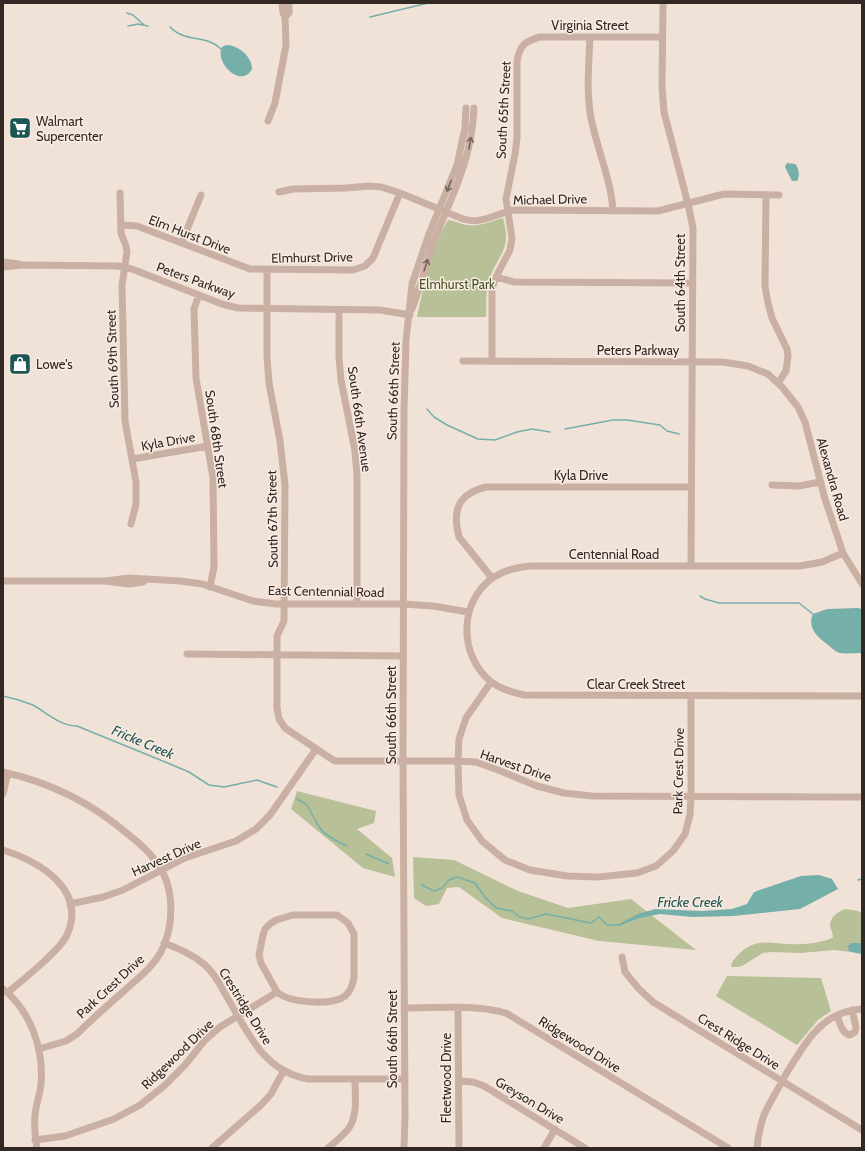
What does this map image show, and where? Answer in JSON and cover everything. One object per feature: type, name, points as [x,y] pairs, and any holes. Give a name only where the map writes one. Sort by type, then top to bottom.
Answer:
[{"type":"street","points":[[268,121],[275,103],[286,45],[285,17],[282,3]]},
{"type":"street","points":[[285,17],[289,13],[289,3]]},
{"type":"street","name":"South 64th Street","points":[[662,3],[662,87],[664,112],[693,228],[690,566]]},
{"type":"street","name":"Virginia Street","points":[[522,47],[529,40],[540,37],[662,37]]},
{"type":"street","points":[[590,37],[589,100],[591,117],[611,195],[613,211]]},
{"type":"street","name":"South 65th Street","points":[[492,361],[493,283],[512,244],[512,231],[507,211],[506,199],[517,138],[517,62],[518,53],[522,47]]},
{"type":"street","name":"South 66th Street","points":[[404,1148],[403,604],[404,394],[406,341],[410,315],[442,211],[465,164],[472,135],[470,108]]},
{"type":"street","name":"Michael Drive","points":[[279,192],[293,189],[369,186],[388,188],[442,211],[473,221],[486,219],[507,211],[658,211],[724,194],[779,195]]},
{"type":"street","name":"South 69th Street","points":[[120,193],[121,232],[127,249],[122,285],[125,421],[136,482],[136,504],[131,524]]},
{"type":"street","name":"Elmhurst Drive","points":[[250,269],[353,270],[365,266],[375,254],[400,193]]},
{"type":"street","points":[[182,242],[201,195]]},
{"type":"street","points":[[766,195],[766,292],[772,318],[788,356],[786,371],[778,383]]},
{"type":"street","name":"Elm Hurst Drive","points":[[121,225],[137,226],[250,269]]},
{"type":"street","points":[[3,262],[23,265]]},
{"type":"street","points":[[3,267],[23,265]]},
{"type":"street","name":"Peters Parkway","points":[[23,265],[113,265],[124,267],[222,304],[238,308],[380,310],[410,315]]},
{"type":"street","name":"South 67th Street","points":[[267,270],[267,357],[269,383],[280,441],[285,484],[284,621],[277,636],[277,708],[279,719],[285,728],[316,749]]},
{"type":"street","points":[[496,277],[514,282],[692,283]]},
{"type":"street","name":"South 68th Street","points":[[199,295],[194,308],[196,378],[213,478],[214,567],[210,587]]},
{"type":"street","name":"South 66th Avenue","points":[[339,310],[339,358],[341,380],[355,451],[357,476],[357,604]]},
{"type":"street","name":"Peters Parkway","points":[[463,361],[722,362],[748,366],[768,374],[778,383]]},
{"type":"street","name":"Alexandra Road","points":[[778,383],[801,411],[820,482],[843,553],[862,584]]},
{"type":"street","name":"Kyla Drive","points":[[132,459],[208,446]]},
{"type":"street","points":[[772,486],[799,486],[820,482]]},
{"type":"street","name":"Kyla Drive","points":[[492,578],[459,536],[457,529],[456,513],[458,506],[471,492],[486,487],[691,487]]},
{"type":"street","name":"Centennial Road","points":[[468,612],[478,593],[492,578],[510,569],[531,566],[800,566],[822,562],[843,553]]},
{"type":"street","name":"East Centennial Road","points":[[3,581],[105,581],[129,578],[180,581],[210,587],[253,601],[284,604],[403,604]]},
{"type":"street","points":[[403,604],[433,606],[468,612]]},
{"type":"street","name":"Clear Creek Street","points":[[468,612],[466,631],[468,647],[474,661],[491,682],[508,691],[524,695],[862,696]]},
{"type":"street","points":[[187,654],[403,656]]},
{"type":"street","points":[[458,761],[459,739],[466,718],[491,682]]},
{"type":"street","name":"Park Crest Drive","points":[[458,761],[459,795],[467,820],[482,841],[505,860],[530,870],[567,876],[598,876],[637,873],[656,866],[673,851],[685,834],[690,815],[691,797],[691,696]]},
{"type":"street","name":"Harvest Drive","points":[[70,904],[123,890],[185,858],[236,841],[256,829],[270,815],[316,749],[335,761],[476,762],[537,786],[564,793],[592,796],[862,798]]},
{"type":"street","points":[[3,794],[6,772]]},
{"type":"street","name":"Park Crest Drive","points":[[6,772],[43,783],[82,801],[114,822],[141,845],[155,860],[161,870],[170,894],[171,907],[168,935],[156,958],[147,971],[76,1034],[66,1041],[39,1049]]},
{"type":"street","points":[[3,850],[28,860],[48,872],[59,881],[66,892],[70,904],[71,923],[66,936],[58,948],[5,991],[23,1012],[33,1029],[39,1049],[41,1074],[35,1114],[35,1140],[37,1148]]},
{"type":"street","points":[[329,914],[337,915],[344,919],[352,928],[354,934],[353,984],[345,996],[330,1002],[309,1001],[288,999],[277,992],[264,969],[259,955],[265,929],[276,920],[293,915],[329,914]]},
{"type":"street","name":"Crestridge Drive","points":[[164,943],[189,953],[206,966],[215,977],[254,1043],[264,1055],[283,1072],[308,1079],[405,1079]]},
{"type":"street","name":"Crest Ridge Drive","points":[[622,957],[625,972],[652,1002],[862,1130]]},
{"type":"street","name":"Ridgewood Drive","points":[[35,1140],[65,1136],[114,1119],[140,1105],[164,1086],[185,1065],[205,1040],[220,1027],[277,992]]},
{"type":"street","name":"Ridgewood Drive","points":[[404,1008],[490,1009],[506,1014],[728,1148]]},
{"type":"street","name":"Fleetwood Drive","points":[[458,1008],[459,1148]]},
{"type":"street","points":[[757,1148],[759,1129],[764,1115],[782,1082],[809,1039],[831,1018],[852,1010],[862,1009]]},
{"type":"street","points":[[837,1015],[842,1031],[845,1034],[850,1035],[855,1032],[856,1026],[852,1010]]},
{"type":"street","points":[[212,1148],[261,1105],[271,1094],[283,1072]]},
{"type":"street","points":[[328,1148],[345,1133],[353,1120],[355,1080]]},
{"type":"street","name":"Greyson Drive","points":[[459,1081],[473,1082],[484,1086],[585,1148]]},
{"type":"street","name":"South 66th Street","points":[[405,1116],[407,1148]]},
{"type":"street","points":[[544,1148],[555,1129]]},
{"type":"green space","name":"Elmhurst Park","points":[[503,218],[506,238],[505,245],[489,280],[486,317],[417,317],[425,279],[437,243],[448,220],[465,225],[472,225]]},
{"type":"green space","points":[[297,791],[376,811],[374,823],[357,829],[392,858],[395,877],[363,868],[291,809]]},
{"type":"green space","points":[[413,857],[454,860],[518,891],[568,908],[631,899],[696,950],[599,941],[502,918],[459,887],[447,888],[439,904],[426,906],[414,898]]},
{"type":"green space","points":[[845,909],[862,913],[862,943],[851,943],[849,951],[851,952],[834,950],[801,953],[763,953],[742,966],[732,967],[732,963],[739,954],[754,944],[768,942],[808,944],[830,939],[833,937],[830,926],[831,920],[837,913]]},
{"type":"green space","points":[[727,976],[821,978],[831,1011],[818,1020],[797,1045],[716,996]]},
{"type":"water","points":[[231,45],[244,52],[250,60],[252,69],[248,74],[242,76],[236,75],[230,72],[225,66],[221,53],[222,47]]},
{"type":"water","points":[[787,163],[796,165],[799,175],[797,181],[792,181],[785,167]]},
{"type":"water","points":[[827,609],[862,609],[862,653],[840,653],[835,651],[817,635],[812,627],[811,619],[813,614]]},
{"type":"water","points":[[819,875],[832,879],[838,889],[800,909],[734,916],[692,917],[660,914],[635,919],[615,926],[638,914],[655,909],[702,911],[732,909],[747,904],[754,892],[801,876]]},
{"type":"water","points":[[851,943],[862,943],[862,954],[849,951],[848,946]]},
{"type":"waterway","points":[[370,17],[428,3]]},
{"type":"waterway","points":[[127,13],[133,15],[143,24]]},
{"type":"waterway","points":[[128,26],[138,24],[148,26]]},
{"type":"waterway","points":[[170,27],[182,35],[209,41],[221,49]]},
{"type":"waterway","points":[[427,409],[434,417],[447,425],[478,439],[495,440],[517,432],[532,429],[550,432]]},
{"type":"waterway","points":[[565,429],[613,420],[627,420],[660,425],[667,431],[679,434]]},
{"type":"waterway","points":[[700,596],[719,603],[799,603],[813,614]]},
{"type":"waterway","name":"Fricke Creek","points":[[3,696],[33,705],[65,724],[77,726],[189,772],[209,785],[224,787],[257,780],[277,787]]},
{"type":"waterway","name":"Fricke Creek","points":[[297,799],[307,805],[324,833],[347,846]]},
{"type":"waterway","name":"Fricke Creek","points":[[366,854],[389,864]]},
{"type":"waterway","name":"Fricke Creek","points":[[422,885],[434,891],[442,888],[449,880],[457,877],[475,883],[484,896],[496,908],[512,911],[520,917],[528,919],[546,914],[591,923],[599,917],[607,925],[619,925],[637,918]]},
{"type":"waterway","name":"Fricke Creek","points":[[858,880],[862,879]]},
{"type":"place","name":"Walmart Supercenter","points":[[20,128]]},
{"type":"place","name":"Lowe's","points":[[20,364]]}]
